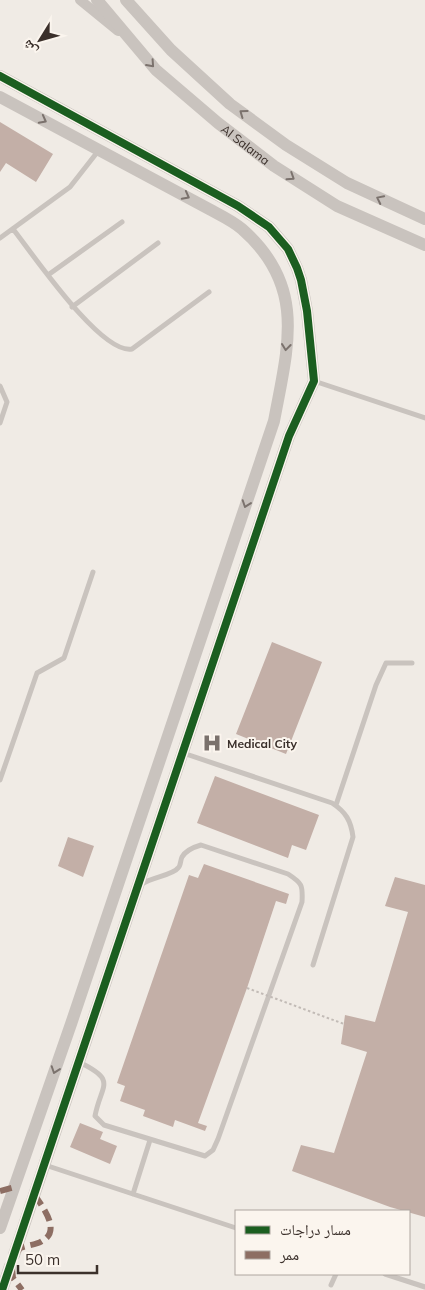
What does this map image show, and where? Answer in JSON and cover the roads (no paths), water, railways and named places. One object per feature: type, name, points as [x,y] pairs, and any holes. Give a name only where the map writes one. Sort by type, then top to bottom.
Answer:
[{"type":"street","points":[[80,0],[130,41]]},
{"type":"street","name":"Al Salama","points":[[97,0],[130,41],[163,76],[218,123],[274,166],[337,206],[425,245]]},
{"type":"street","name":"Al Salama","points":[[126,0],[171,50],[230,104],[270,133],[347,183],[425,219]]},
{"type":"street","points":[[0,76],[238,206],[269,227],[288,249],[298,268],[307,311],[314,380],[289,436],[2,1290]]},
{"type":"street","points":[[0,97],[209,209],[240,228],[263,250],[278,273],[289,315],[282,378],[274,421],[74,1015],[0,1228]]},
{"type":"street","points":[[289,315],[307,311]]},
{"type":"lane","points":[[0,238],[70,187],[99,150]]},
{"type":"lane","points":[[48,275],[122,222]]},
{"type":"lane","points":[[13,229],[72,306],[104,338],[121,348],[132,349],[209,292]]},
{"type":"lane","points":[[72,306],[158,243]]},
{"type":"lane","points":[[314,380],[425,418]]},
{"type":"lane","points":[[0,386],[7,402],[0,423]]},
{"type":"lane","points":[[0,780],[37,673],[64,658],[93,572]]},
{"type":"lane","points":[[336,805],[376,685],[386,663],[412,662]]},
{"type":"lane","points":[[183,753],[318,797],[344,811],[351,822],[353,837],[313,965]]},
{"type":"lane","points":[[79,1062],[102,1076],[104,1088],[95,1116],[104,1125],[206,1156],[214,1150],[302,902],[303,888],[298,880],[288,874],[201,845],[192,847],[182,856],[179,868],[171,873],[149,879],[138,887]]},
{"type":"lane","points":[[133,1194],[150,1140]]},
{"type":"lane","points":[[44,1165],[235,1228]]},
{"type":"lane","points":[[331,1285],[336,1275]]},
{"type":"lane","points":[[388,1275],[425,1287]]},
{"type":"place","name":"Medical City","points":[[212,743]]}]
